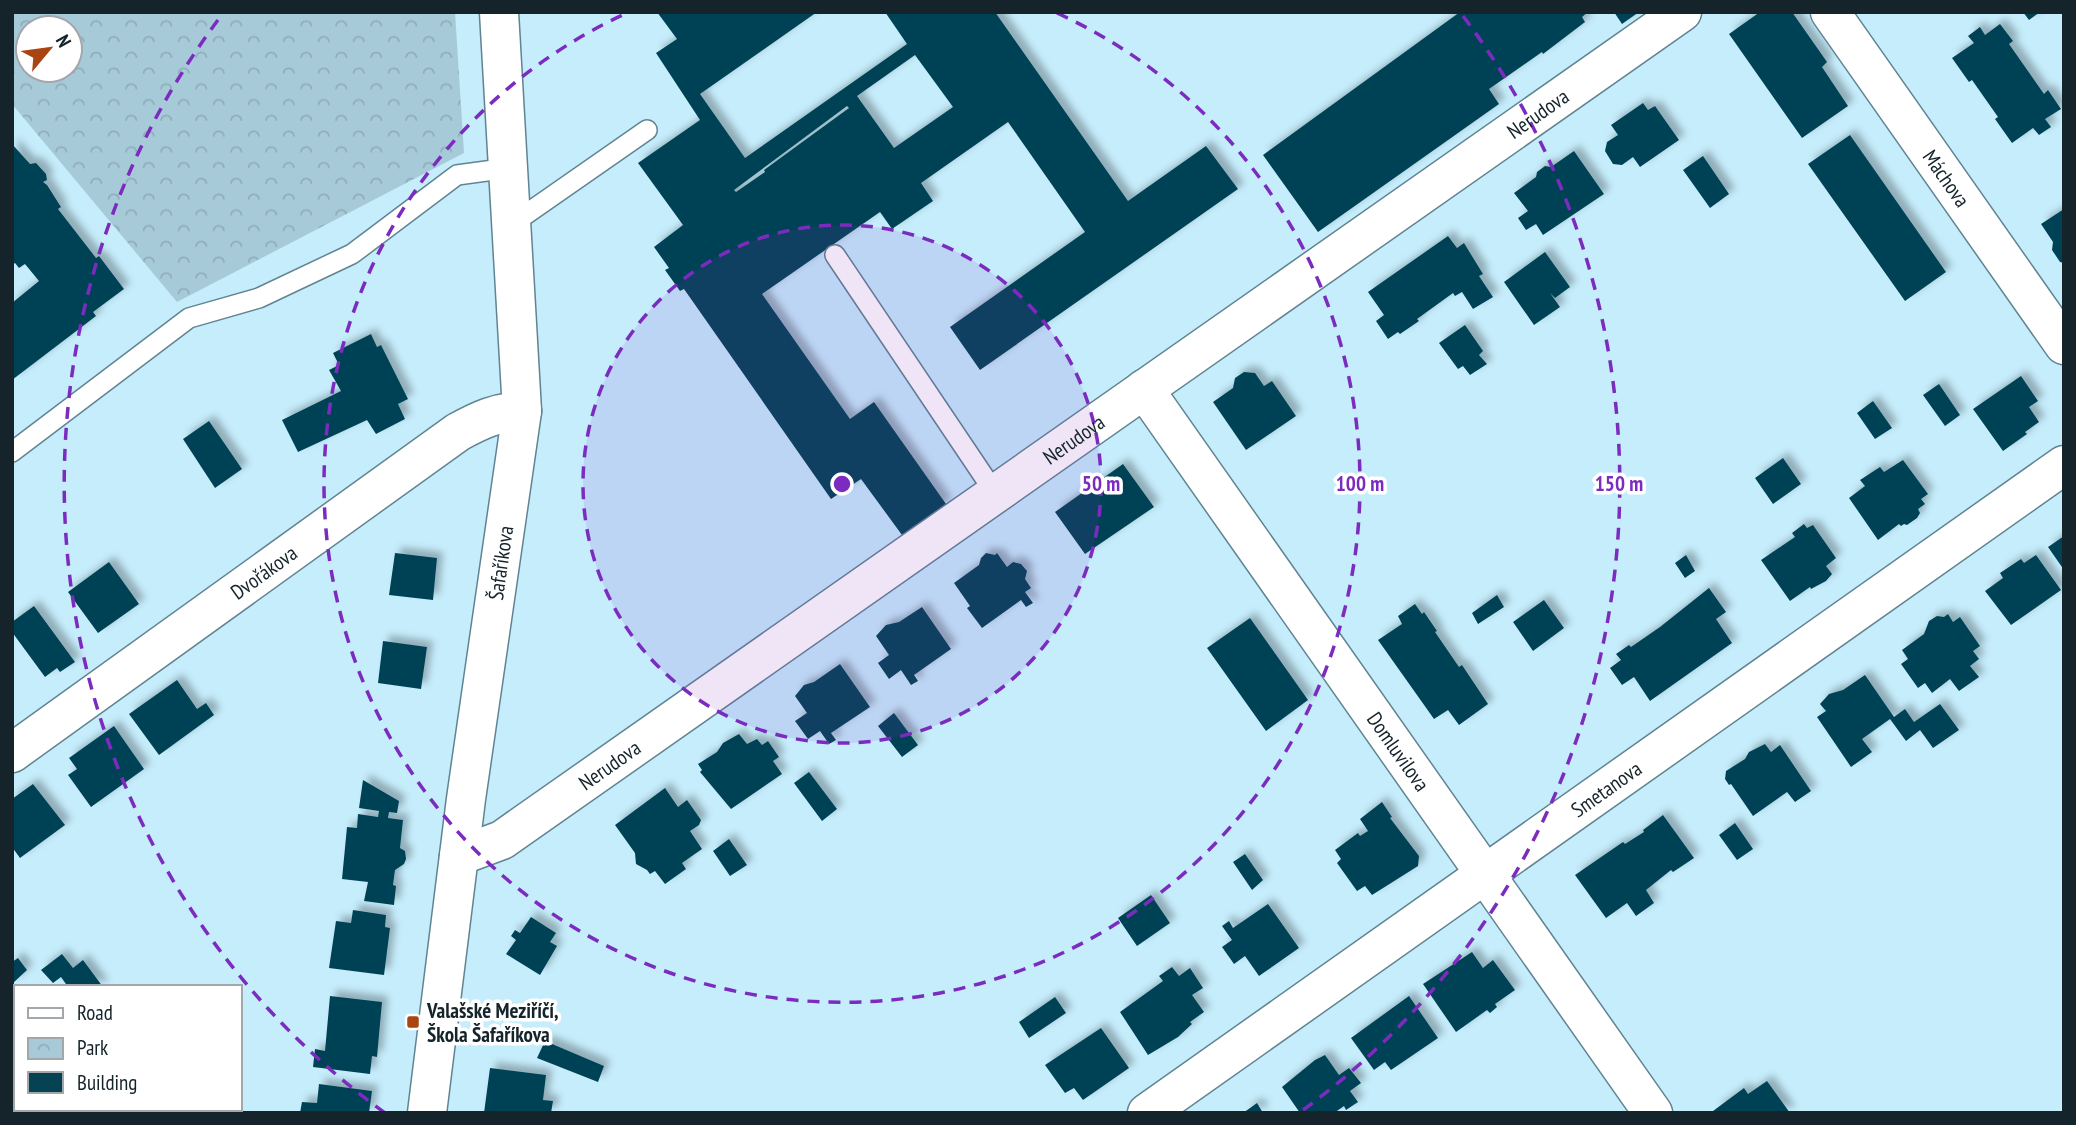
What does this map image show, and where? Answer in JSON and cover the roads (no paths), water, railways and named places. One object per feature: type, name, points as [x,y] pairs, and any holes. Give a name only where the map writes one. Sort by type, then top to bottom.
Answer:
[{"type":"street","name":"Šafaříkova","points":[[427,1113],[459,856],[522,411],[499,12]]},
{"type":"street","name":"Nerudova","points":[[459,856],[502,839],[1682,12]]},
{"type":"street","name":"Máchova","points":[[1830,12],[2064,345]]},
{"type":"street","name":"Domluvilova","points":[[1144,389],[1653,1113]]},
{"type":"street","name":"Dvořákova","points":[[12,753],[458,432],[490,415],[522,411]]},
{"type":"street","name":"Smetanova","points":[[1147,1113],[2064,465]]},
{"type":"lane","points":[[512,224],[647,130]]},
{"type":"lane","points":[[12,452],[189,318],[260,298],[352,254],[457,175],[509,168]]},
{"type":"lane","points":[[835,255],[995,494]]},
{"type":"place","name":"Valašské Meziříčí, Škola Šafaříkova","points":[[413,1022]]}]
